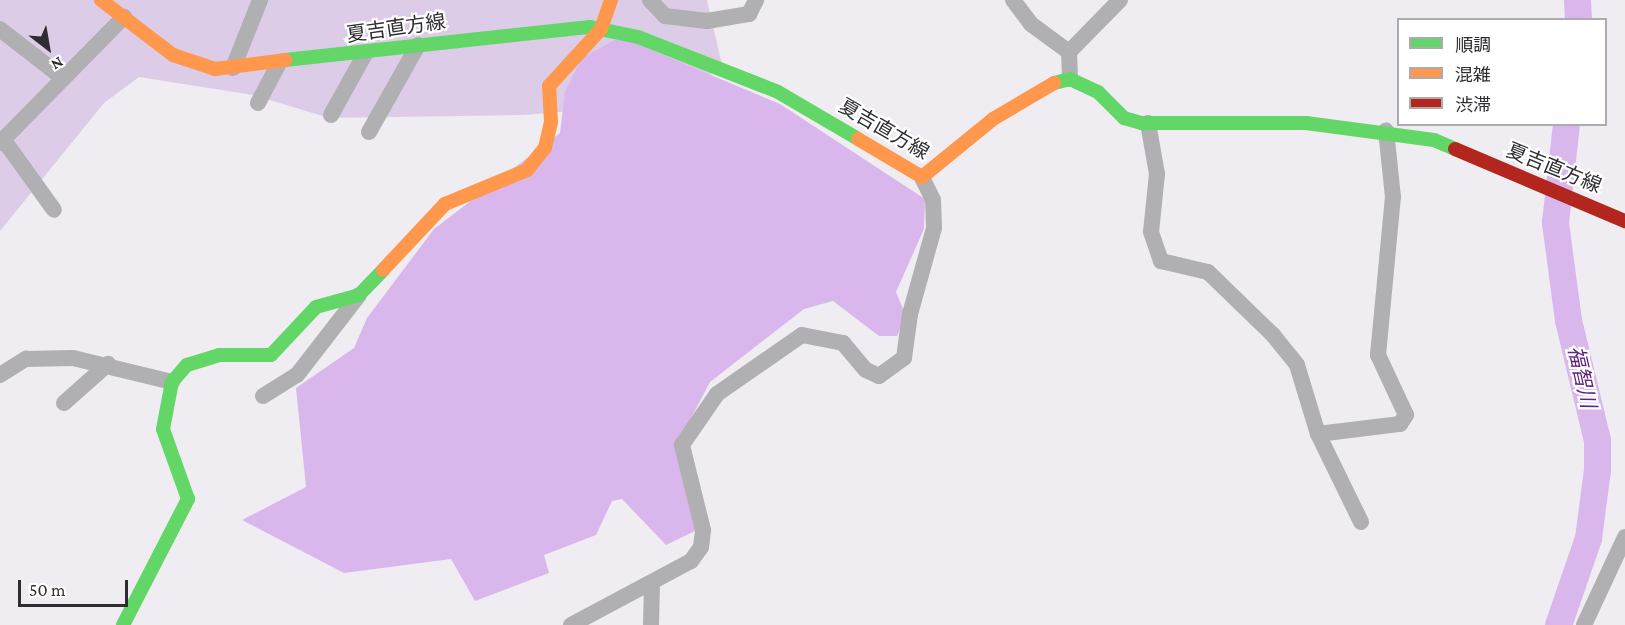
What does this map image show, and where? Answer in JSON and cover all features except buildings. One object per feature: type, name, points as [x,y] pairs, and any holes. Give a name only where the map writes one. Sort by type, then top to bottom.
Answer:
[{"type":"main road","name":"夏吉直方線","points":[[101,0],[173,55],[215,69],[279,63],[556,27],[601,29],[639,37],[778,92],[922,177],[993,119],[1050,84],[1070,79],[1098,92],[1124,118],[1148,123],[1238,121],[1386,130],[1434,140],[1625,221]]},
{"type":"main road","points":[[123,625],[188,500],[164,429],[172,382],[187,365],[219,355],[271,355],[316,306],[359,295],[445,204],[527,170],[545,148],[551,122],[549,86],[601,29],[611,0]]},
{"type":"street","points":[[233,68],[260,0]]},
{"type":"street","points":[[650,0],[665,16],[708,21],[749,14],[756,0]]},
{"type":"street","points":[[1013,0],[1031,24],[1069,52]]},
{"type":"street","points":[[1070,79],[1069,52],[1120,0]]},
{"type":"street","points":[[54,210],[4,134],[124,17]]},
{"type":"street","points":[[0,29],[63,78]]},
{"type":"street","points":[[369,132],[418,45]]},
{"type":"street","points":[[331,115],[366,52]]},
{"type":"street","points":[[258,103],[279,63]]},
{"type":"street","points":[[1148,123],[1157,174],[1151,232],[1161,261],[1208,272],[1273,335],[1297,365],[1318,434],[1361,522]]},
{"type":"street","points":[[1318,434],[1400,424],[1406,415],[1378,355],[1393,197],[1386,130]]},
{"type":"street","points":[[571,625],[691,561],[701,547],[703,530],[682,445],[717,394],[802,335],[843,343],[866,370],[879,376],[904,358],[909,314],[934,228],[933,200],[922,177]]},
{"type":"street","points":[[263,396],[297,375],[359,295]]},
{"type":"street","points":[[0,375],[26,359],[108,364],[172,382]]},
{"type":"street","points":[[64,403],[108,364]]},
{"type":"street","points":[[1584,625],[1625,537]]},
{"type":"street","points":[[651,625],[652,583]]},
{"type":"shaded area","points":[[0,0],[707,0],[723,69],[640,105],[524,115],[329,118],[253,95],[139,77],[104,103],[0,231]]},
{"type":"shaded area","points":[[620,37],[780,104],[925,199],[924,229],[896,292],[906,316],[897,336],[879,336],[833,301],[804,309],[710,382],[677,445],[697,530],[666,545],[622,499],[612,501],[596,535],[544,555],[549,573],[475,601],[451,559],[344,573],[242,520],[306,487],[296,388],[354,348],[367,318],[434,229],[560,133],[565,92],[582,58]]},
{"type":"waterway","name":"福智川","points":[[1577,0],[1578,18]]},
{"type":"waterway","name":"福智川","points":[[1558,625],[1588,538],[1597,470],[1597,440],[1568,320],[1555,222],[1566,126]]},
{"type":"traffic: fast","points":[[285,60],[590,27],[638,37],[778,92],[858,139]]},
{"type":"traffic: fast","points":[[1054,83],[1070,79],[1098,92],[1124,118],[1142,123],[1306,123],[1434,140],[1455,149]]},
{"type":"traffic: fast","points":[[123,625],[188,499],[163,429],[172,382],[187,365],[219,355],[271,355],[316,307],[359,295],[383,270]]},
{"type":"traffic: slow","points":[[101,0],[173,55],[215,69],[285,60]]},
{"type":"traffic: slow","points":[[383,270],[445,204],[527,170],[545,148],[551,122],[549,86],[601,29],[611,0]]},
{"type":"traffic: slow","points":[[858,139],[922,177],[993,119],[1054,83]]},
{"type":"traffic: jam","points":[[1455,149],[1625,221]]}]
